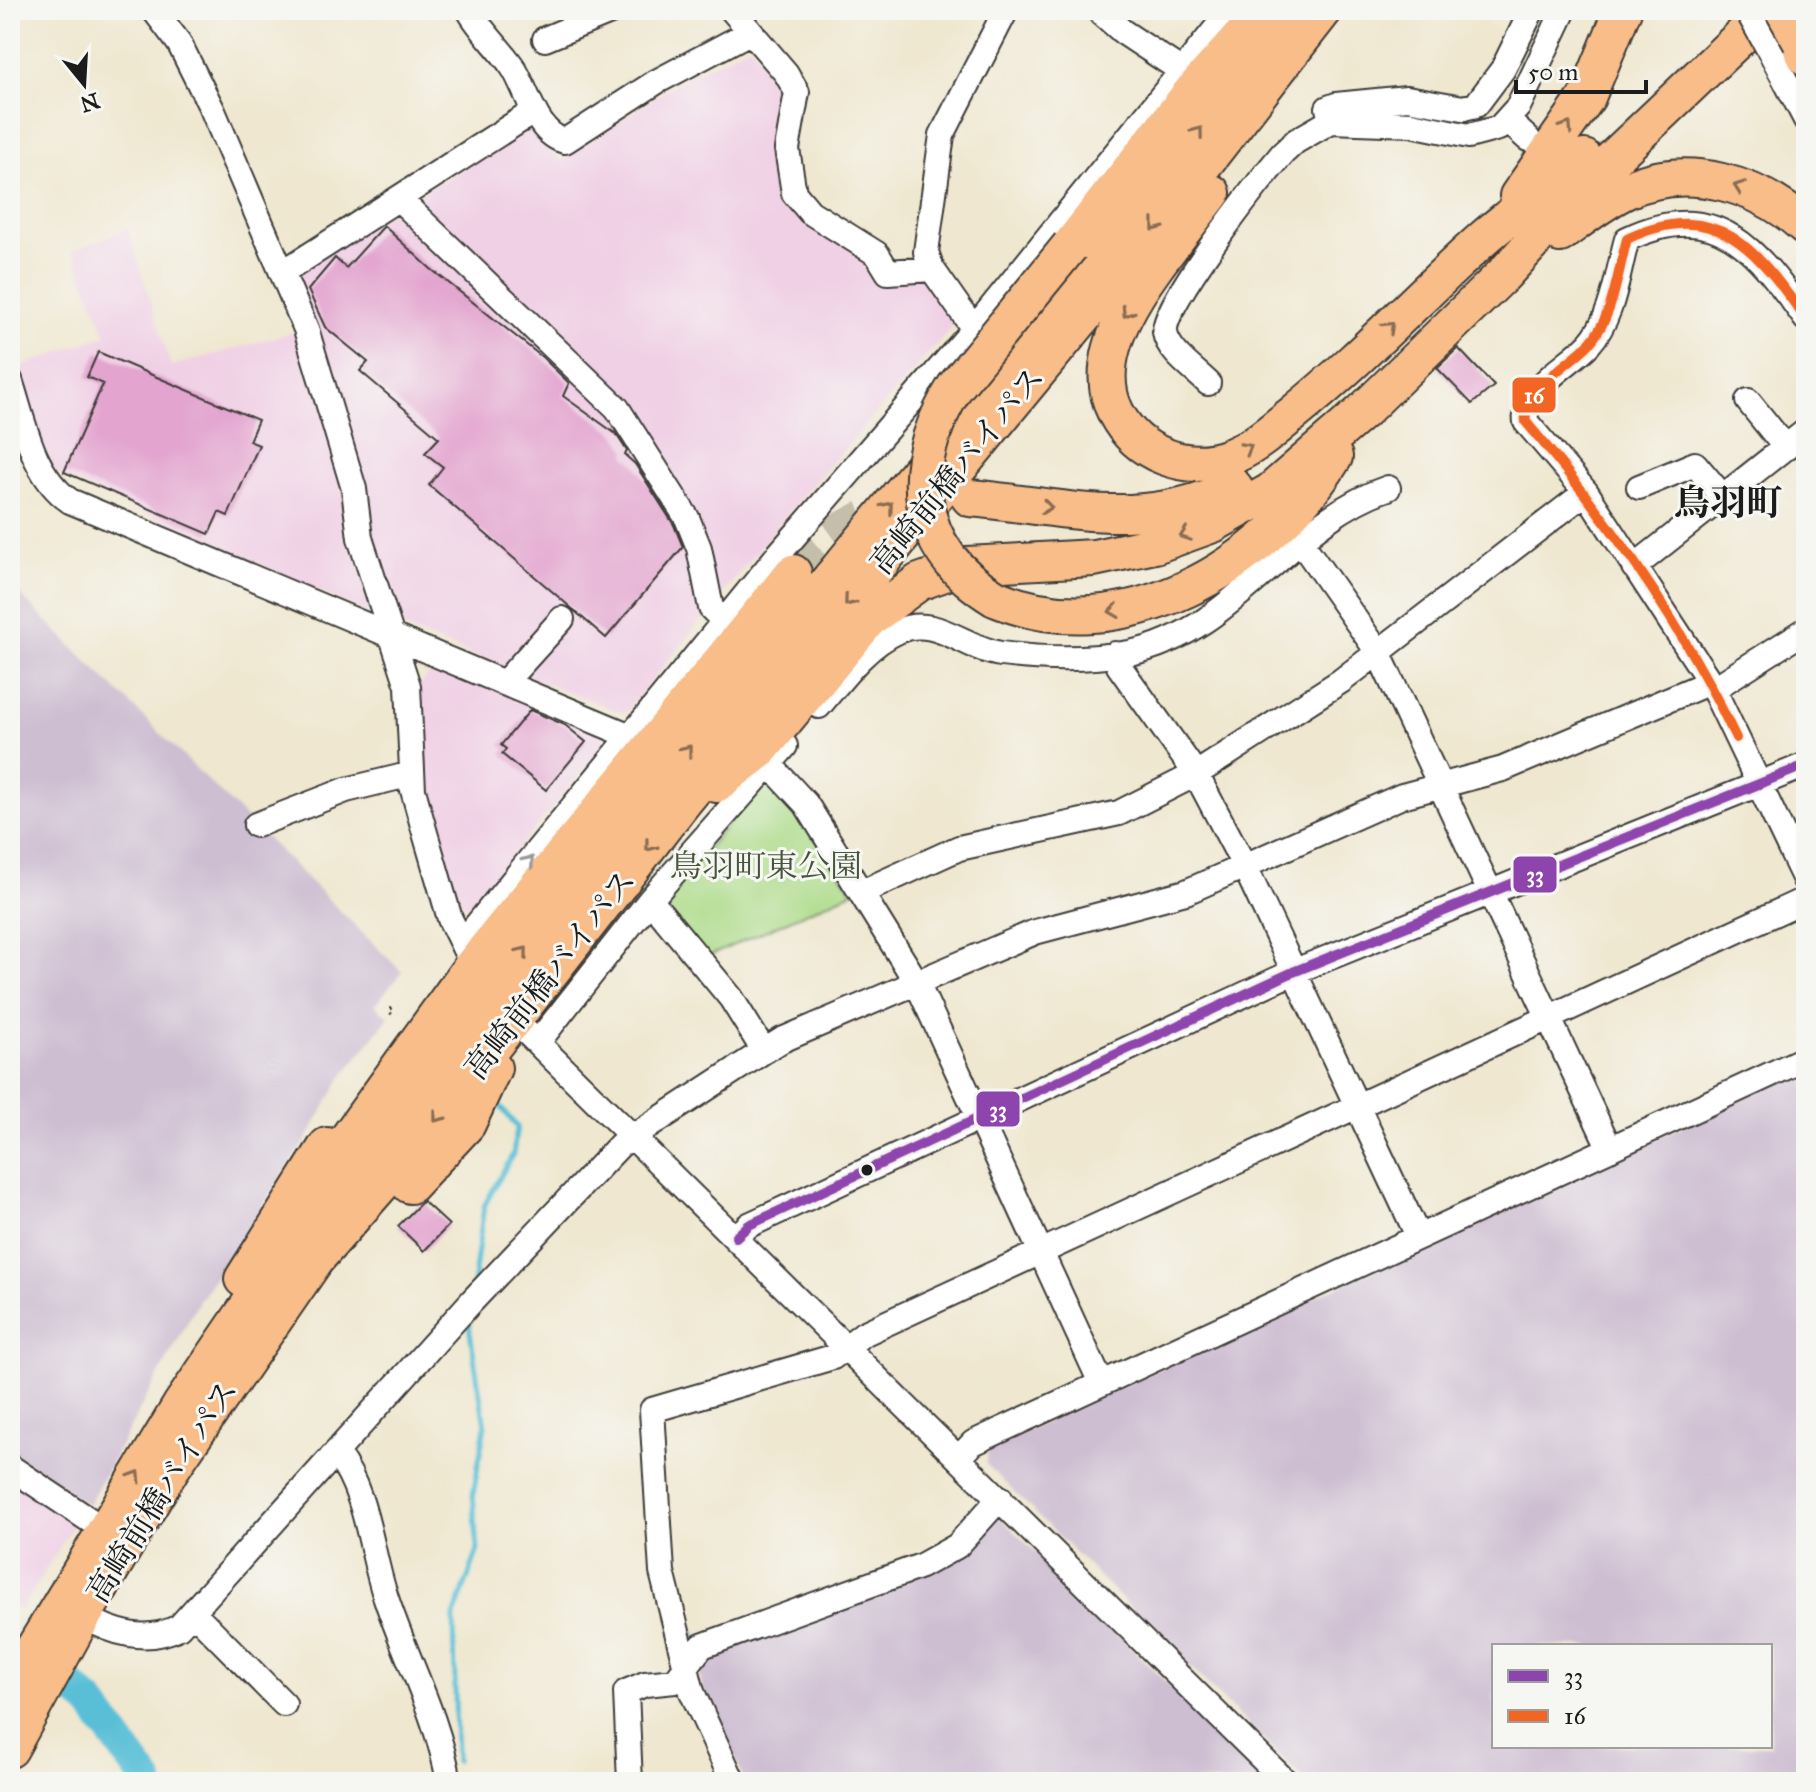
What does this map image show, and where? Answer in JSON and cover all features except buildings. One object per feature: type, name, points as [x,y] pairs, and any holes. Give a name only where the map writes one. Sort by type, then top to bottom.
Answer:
[{"type":"highway","points":[[1265,10],[1194,89],[955,387],[935,422],[925,452],[923,491],[933,533],[958,570],[995,598],[1028,610],[1096,614],[1154,603],[1184,591],[1237,559],[1277,526],[1318,484],[1362,412]]},
{"type":"highway","name":"高崎前橋バイパス","points":[[10,1749],[22,1686],[49,1648],[103,1529],[181,1405],[252,1301],[281,1236],[389,1077],[474,967],[1194,138],[1286,10]]},
{"type":"highway","name":"高崎前橋バイパス","points":[[49,1648],[83,1616],[171,1469],[316,1259],[515,1037],[683,802],[1112,282],[1324,10]]},
{"type":"highway","points":[[1487,235],[1545,161],[1587,97],[1623,10]]},
{"type":"highway","points":[[1288,60],[1274,107],[1122,318],[1107,363],[1108,390],[1117,416],[1143,446],[1173,460],[1198,463],[1230,457],[1247,449],[1333,382],[1487,235],[1586,156],[1738,10]]},
{"type":"highway","points":[[683,802],[729,777],[759,751],[870,618],[919,582],[967,565],[1094,558],[1180,537],[1245,509],[1270,492],[1362,412],[1504,274],[1585,185],[1769,10]]},
{"type":"highway","points":[[1504,274],[1612,198],[1654,181],[1703,177],[1724,182],[1773,202],[1806,227]]},
{"type":"highway","points":[[970,498],[1135,515],[1192,505],[1239,484],[1275,459],[1297,436],[1333,382]]},
{"type":"highway","points":[[181,1405],[212,1329],[402,1029],[474,967],[793,573]]},
{"type":"street","points":[[154,10],[179,43],[213,111],[285,271],[306,329],[350,474],[360,538],[389,632],[402,660],[408,686],[413,790],[441,894],[474,967],[515,1037],[632,1136],[1286,1782]]},
{"type":"street","points":[[469,10],[514,68],[533,112],[555,138],[565,141],[656,82],[750,32]]},
{"type":"street","points":[[545,39],[615,10]]},
{"type":"street","points":[[732,10],[786,73],[797,92],[787,164],[794,193],[802,204],[825,223],[877,254],[888,272],[932,269]]},
{"type":"street","points":[[974,329],[932,269],[926,252],[942,135],[1006,10]]},
{"type":"street","points":[[1098,10],[1123,32],[1182,71]]},
{"type":"street","points":[[474,967],[617,756],[628,735],[974,329],[1231,10]]},
{"type":"street","points":[[1331,121],[1328,108],[1336,105],[1407,98],[1463,108],[1476,105],[1503,69],[1532,10]]},
{"type":"street","points":[[1208,383],[1169,343],[1165,324],[1175,302],[1235,216],[1296,141],[1331,121],[1411,124],[1469,136],[1487,132],[1508,121],[1545,55],[1564,10]]},
{"type":"street","points":[[1747,10],[1789,41],[1806,120]]},
{"type":"street","points":[[285,271],[533,112]]},
{"type":"street","points":[[1508,121],[1528,139]]},
{"type":"street","points":[[399,199],[617,408],[687,518],[699,548],[711,608],[724,621]]},
{"type":"street","points":[[1604,217],[1627,239]]},
{"type":"street","points":[[1627,239],[1657,227],[1686,222],[1717,229],[1736,238],[1762,260],[1806,319]]},
{"type":"street","points":[[1627,239],[1601,328],[1577,356],[1528,400],[1524,410],[1526,422],[1586,492],[1712,685],[1806,882]]},
{"type":"street","points":[[10,380],[40,468],[53,488],[70,501],[506,681],[628,735]]},
{"type":"street","points":[[1748,401],[1786,448]]},
{"type":"street","points":[[1634,567],[1806,431]]},
{"type":"street","points":[[1639,487],[1695,464],[1722,496]]},
{"type":"street","points":[[515,1037],[650,900],[864,654],[900,630],[927,626],[978,648],[1022,656],[1115,654],[1139,650],[1200,622],[1353,502],[1388,488]]},
{"type":"street","points":[[862,892],[959,848],[1119,813],[1196,774],[1249,737],[1312,702],[1586,492]]},
{"type":"street","points":[[1301,542],[1378,652],[1610,1149]]},
{"type":"street","points":[[506,681],[562,619]]},
{"type":"street","points":[[83,1616],[116,1633],[142,1635],[172,1631],[194,1613],[471,1302],[620,1145],[764,1051],[1035,932],[1162,901],[1402,796],[1441,783],[1503,769],[1712,685],[1806,630]]},
{"type":"street","points":[[1115,654],[1119,666],[1196,774],[1245,867],[1418,1236]]},
{"type":"street","points":[[769,764],[806,804],[917,983],[1101,1383]]},
{"type":"street","points":[[736,1237],[749,1225],[1293,972],[1806,765]]},
{"type":"street","points":[[256,825],[346,790],[412,774]]},
{"type":"street","points":[[733,1782],[692,1692],[688,1663],[659,1554],[658,1472],[650,1419],[652,1410],[785,1374],[833,1357],[863,1334],[1806,899]]},
{"type":"street","points":[[650,900],[731,998],[764,1051]]},
{"type":"street","points":[[960,1457],[973,1443],[1806,1058]]},
{"type":"street","points":[[337,1454],[363,1511],[386,1601],[430,1703],[449,1782]]},
{"type":"street","points":[[10,1467],[103,1529]]},
{"type":"street","points":[[630,1782],[626,1692],[645,1684],[675,1681],[702,1646],[921,1566],[957,1546],[1000,1498]]},
{"type":"street","points":[[194,1613],[284,1704]]},
{"type":"path","points":[[392,1008],[388,1011],[394,1016]]},
{"type":"shaded area","points":[[750,45],[788,93],[798,209],[934,281],[959,319],[798,501],[625,714],[395,625],[55,473],[47,461],[17,368],[106,335],[73,251],[128,229],[171,366],[306,329],[296,280],[301,269],[411,199],[530,130],[538,130],[561,161],[676,83]]},
{"type":"shaded area","points":[[10,585],[402,972],[375,1005],[389,1017],[340,1080],[305,1142],[199,1301],[88,1505],[10,1451]]},
{"type":"shaded area","points":[[444,666],[611,737],[469,908],[453,898],[422,790],[423,753],[418,689],[428,674]]},
{"type":"shaded area","points":[[1806,1069],[1806,1782],[1306,1782],[986,1464],[988,1449]]},
{"type":"shaded area","points":[[10,1475],[74,1524],[21,1610],[10,1607]]},
{"type":"shaded area","points":[[996,1513],[1266,1782],[745,1782],[719,1716],[705,1696],[696,1663],[709,1653],[909,1581]]},
{"type":"green space","name":"鳥羽町東公園","points":[[774,779],[852,892],[707,957],[662,904],[764,780]]},
{"type":"waterway","points":[[473,1285],[484,1206],[513,1154],[517,1127],[501,1107]]},
{"type":"waterway","points":[[456,1761],[454,1616],[478,1550],[473,1495],[485,1426],[468,1319]]},
{"type":"waterway","points":[[684,1623],[694,1634]]},
{"type":"waterway","points":[[26,1666],[71,1686],[92,1705],[148,1782]]},
{"type":"tunnel","points":[[793,573],[840,532],[866,517],[897,507]]},
{"type":"transit line","name":"16","points":[[1736,738],[1668,614],[1615,534],[1526,422],[1526,410],[1538,389],[1589,344],[1597,333],[1614,294],[1627,239],[1659,227],[1686,224],[1711,227],[1732,237],[1752,252],[1806,319]]},
{"type":"transit line","name":"33","points":[[736,1237],[749,1225],[1293,972],[1806,765]]},
{"type":"district","name":"鳥羽町","points":[[1728,502]]}]
